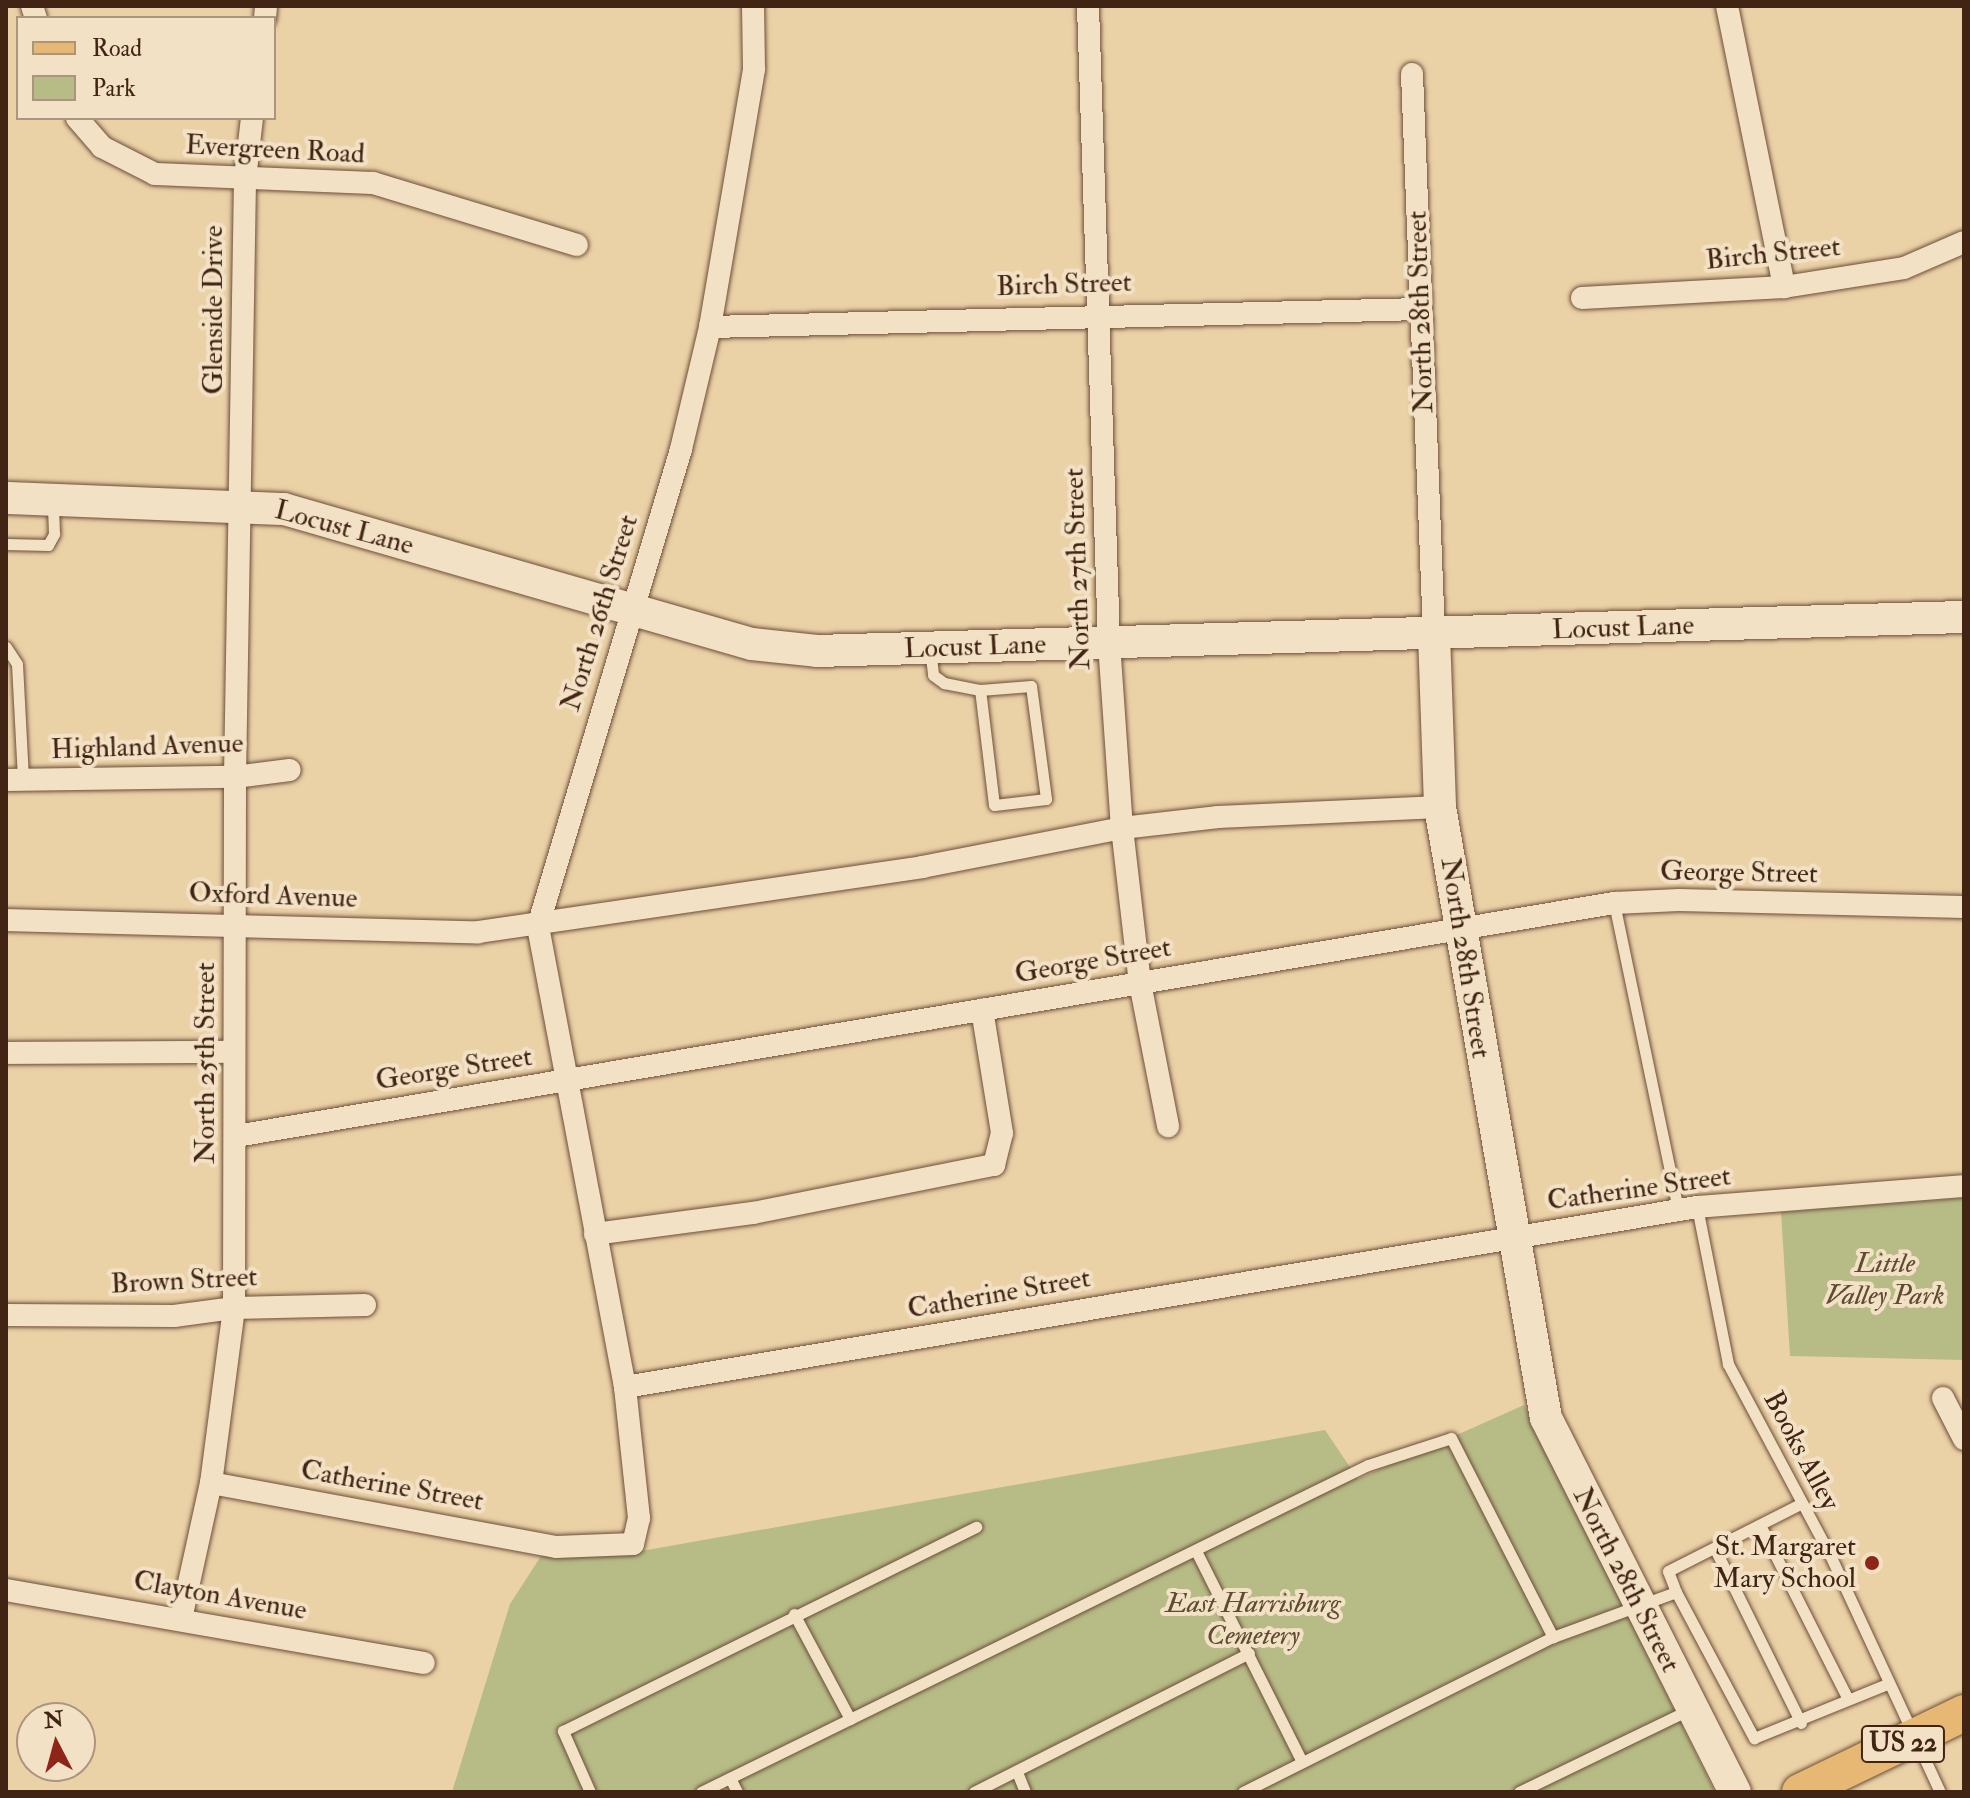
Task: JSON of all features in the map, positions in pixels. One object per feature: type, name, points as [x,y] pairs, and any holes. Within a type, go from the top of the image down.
[{"type":"main road","name":"US 22","points":[[1800,1792],[1964,1713]]},
{"type":"street","name":"North 26th Street","points":[[625,1387],[564,1082],[538,926],[681,449],[710,327],[754,69],[753,6]]},
{"type":"street","name":"North 27th Street","points":[[1088,6],[1109,643],[1122,828],[1140,983],[1168,1126]]},
{"type":"street","points":[[1727,6],[1784,287]]},
{"type":"street","name":"North 28th Street","points":[[1412,74],[1440,807],[1512,1238],[1546,1418],[1638,1606],[1735,1792]]},
{"type":"street","name":"Evergreen Road","points":[[79,120],[102,147],[155,174],[373,183],[577,245]]},
{"type":"street","name":"Glenside Drive","points":[[242,504],[245,179],[252,120]]},
{"type":"street","name":"Birch Street","points":[[1582,298],[1784,287],[1904,268],[1964,242]]},
{"type":"street","name":"Birch Street","points":[[710,327],[1099,313],[1421,309]]},
{"type":"street","name":"Locust Lane","points":[[6,498],[242,504],[284,509],[752,644],[817,651],[1964,617]]},
{"type":"street","name":"North 25th Street","points":[[181,1619],[211,1483],[234,1308],[236,1136],[233,1052],[238,924],[235,777],[242,504]]},
{"type":"street","name":"Highland Avenue","points":[[15,780],[235,777],[290,770]]},
{"type":"street","points":[[538,926],[922,867],[1122,828],[1218,817],[1440,807]]},
{"type":"street","name":"George Street","points":[[236,1136],[1614,903],[1679,900],[1964,907]]},
{"type":"street","name":"Oxford Avenue","points":[[6,920],[478,932],[538,926]]},
{"type":"street","points":[[595,1234],[753,1213],[994,1165],[1002,1133],[982,1010]]},
{"type":"street","points":[[6,1053],[233,1052]]},
{"type":"street","name":"Catherine Street","points":[[211,1483],[556,1547],[633,1544],[639,1518],[625,1387],[1687,1209],[1964,1186]]},
{"type":"street","name":"Brown Street","points":[[6,1315],[174,1316],[234,1308],[365,1305]]},
{"type":"street","points":[[1943,1398],[1964,1439]]},
{"type":"street","name":"Clayton Avenue","points":[[6,1590],[424,1663]]},
{"type":"lane","points":[[6,544],[48,545],[54,534],[53,500]]},
{"type":"lane","points":[[6,647],[17,664],[15,780]]},
{"type":"lane","points":[[930,648],[933,675],[944,683],[980,690],[1031,686],[1046,799],[994,805],[980,690]]},
{"type":"lane","name":"Books Alley","points":[[1614,903],[1687,1209],[1728,1364],[1800,1504],[1830,1555],[1912,1739],[1940,1792]]},
{"type":"lane","points":[[701,1792],[1368,1465],[1451,1438],[1553,1637]]},
{"type":"lane","points":[[1800,1504],[1668,1571],[1676,1592],[1754,1738],[1801,1723],[1848,1699],[1887,1684]]},
{"type":"lane","points":[[1760,1525],[1848,1699]]},
{"type":"lane","points":[[590,1792],[563,1731],[794,1614],[976,1527]]},
{"type":"lane","points":[[1715,1549],[1801,1723]]},
{"type":"lane","points":[[1196,1551],[1302,1762]]},
{"type":"lane","points":[[1243,1792],[1553,1637],[1676,1592]]},
{"type":"lane","points":[[794,1614],[850,1719]]},
{"type":"lane","points":[[974,1792],[1249,1653]]},
{"type":"lane","points":[[1519,1792],[1692,1708]]},
{"type":"lane","points":[[1017,1772],[1025,1792]]},
{"type":"lane","points":[[730,1778],[737,1792]]},
{"type":"green space","name":"Little Valley Park","points":[[1964,1198],[1964,1360],[1790,1356],[1781,1212]]},
{"type":"green space","name":"East Harrisburg Cemetery","points":[[1524,1405],[1715,1792],[452,1792],[510,1604],[543,1553],[630,1553],[1325,1430],[1358,1479]]},
{"type":"place","name":"St. Margaret Mary School","points":[[1872,1563]]}]
